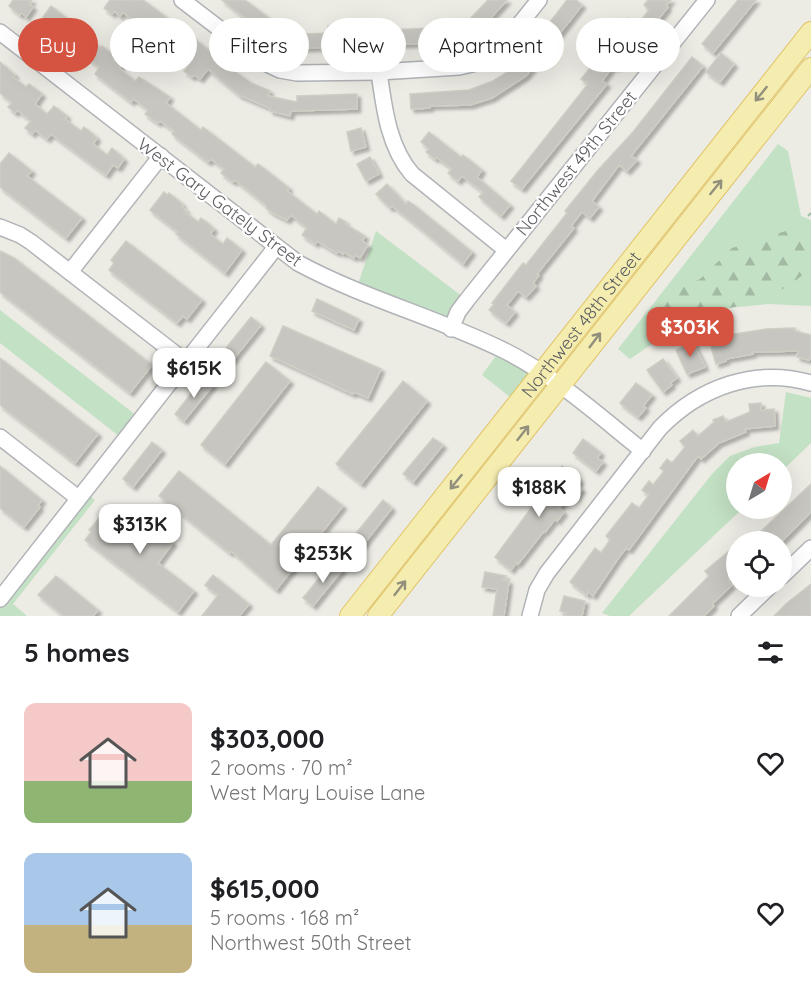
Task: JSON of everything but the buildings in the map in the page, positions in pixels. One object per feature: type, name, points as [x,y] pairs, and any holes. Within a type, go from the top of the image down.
[{"type":"main road","name":"Northwest 48th Street","points":[[350,616],[811,32]]},
{"type":"main road","name":"Northwest 48th Street","points":[[378,616],[811,68]]},
{"type":"street","points":[[182,0],[263,62],[280,70],[297,73],[379,72],[392,142],[404,164],[412,174],[506,250]]},
{"type":"street","points":[[406,70],[459,67],[484,59],[503,45],[539,0]]},
{"type":"street","name":"Northwest 49th Street","points":[[451,329],[458,312],[506,250],[707,0]]},
{"type":"street","name":"West Gary Gately Street","points":[[0,32],[298,263],[314,272],[501,349],[543,374],[643,451]]},
{"type":"street","points":[[70,272],[161,156]]},
{"type":"street","points":[[0,227],[20,235],[186,362]]},
{"type":"street","points":[[0,599],[276,247]]},
{"type":"street","points":[[531,614],[537,590],[547,573],[674,414],[692,400],[723,385],[762,378],[811,383]]},
{"type":"street","points":[[0,437],[78,498]]},
{"type":"street","points":[[792,566],[811,548]]},
{"type":"street","points":[[739,616],[759,597]]},
{"type":"green space","points":[[778,144],[788,151],[801,216],[811,220],[811,306],[768,304],[728,308],[691,322],[630,359],[618,349]]},
{"type":"green space","points":[[804,228],[811,230],[811,268],[796,280],[762,300],[719,310],[648,341],[642,329],[663,302],[685,286],[700,279],[732,248],[789,230]]},
{"type":"green space","points":[[376,231],[467,300],[451,329],[356,290]]},
{"type":"green space","points":[[0,310],[141,419],[124,440],[0,343]]},
{"type":"green space","points":[[501,349],[542,374],[519,404],[482,375]]},
{"type":"green space","points":[[786,392],[811,398],[811,443],[792,461],[792,453],[738,453],[755,447],[779,443]]},
{"type":"green space","points":[[726,460],[726,519],[731,519],[629,616],[610,616],[602,613],[712,474]]},
{"type":"green space","points":[[84,491],[95,500],[13,604],[27,616],[0,616],[0,599]]}]
